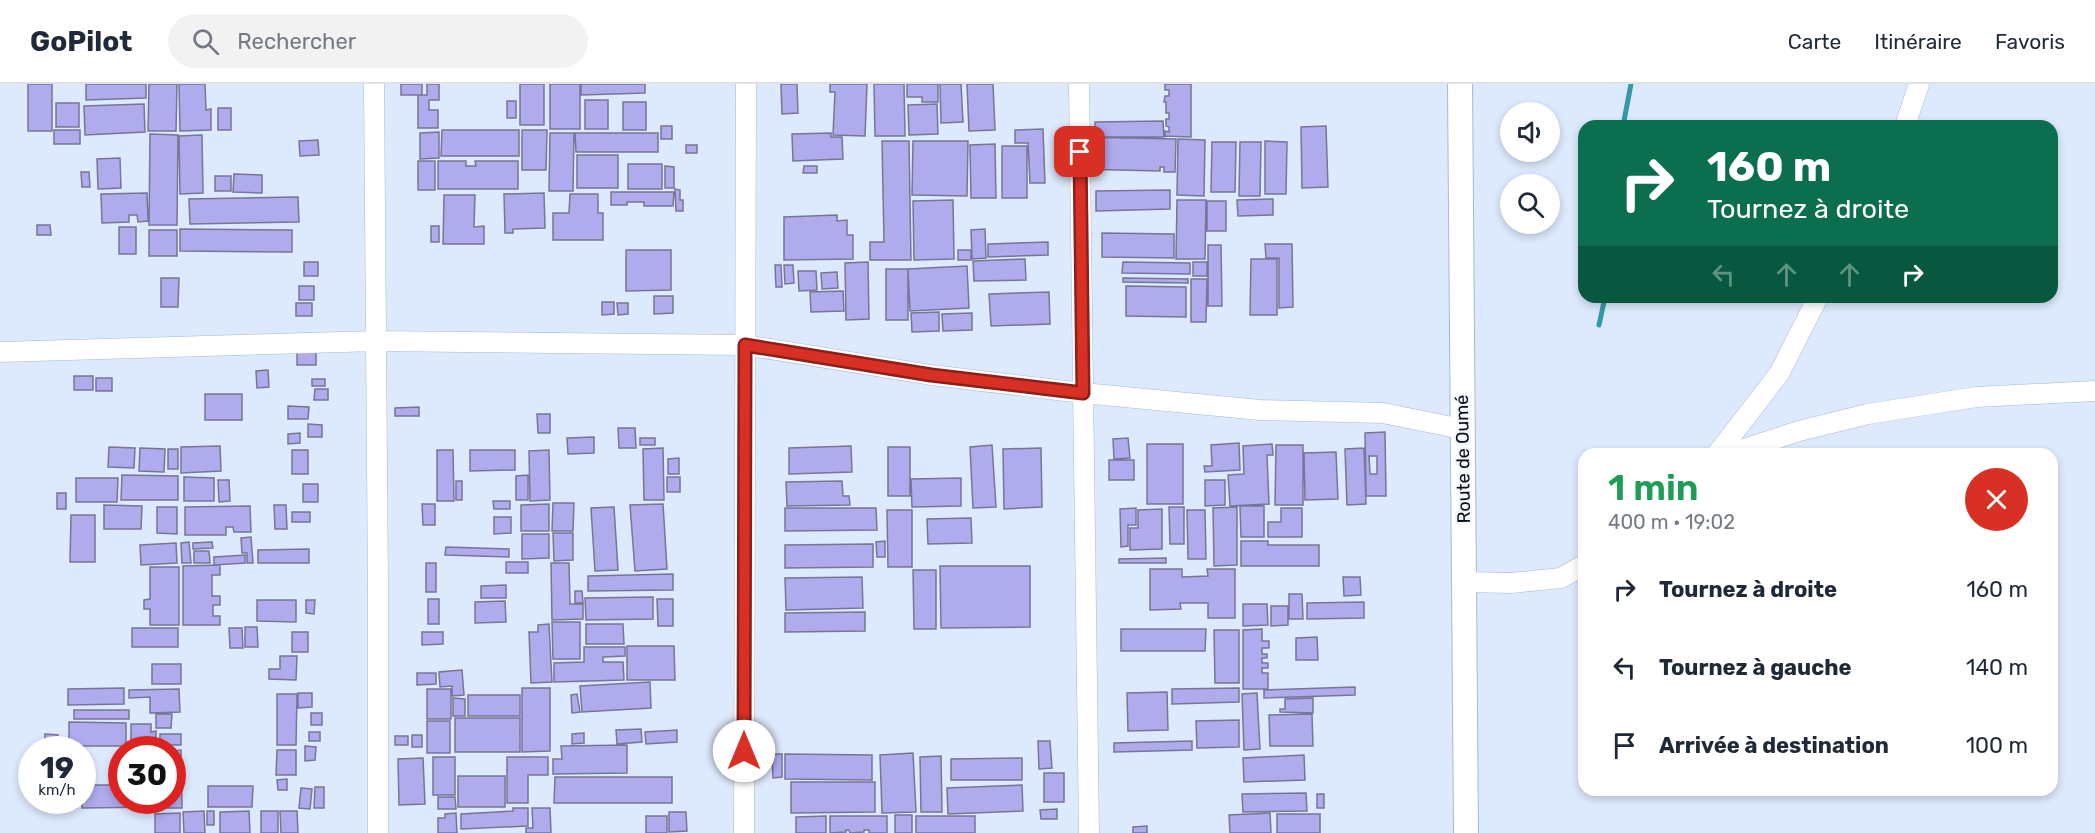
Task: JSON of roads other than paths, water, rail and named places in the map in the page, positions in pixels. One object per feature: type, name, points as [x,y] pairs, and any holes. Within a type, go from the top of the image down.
[{"type":"street","points":[[374,84],[378,833]]},
{"type":"street","points":[[744,833],[746,84]]},
{"type":"street","points":[[1079,84],[1089,833]]},
{"type":"street","name":"Route de Oumé","points":[[1460,84],[1466,833]]},
{"type":"street","points":[[1907,120],[1919,84]]},
{"type":"street","points":[[1722,448],[1779,374],[1815,303]]},
{"type":"street","points":[[0,351],[377,341],[745,345],[931,375],[1083,393],[1260,410],[1383,413],[1462,429]]},
{"type":"street","points":[[1746,448],[1798,430],[1868,414],[1976,397],[2095,391]]},
{"type":"street","points":[[1464,582],[1511,583],[1561,578],[1578,568]]},
{"type":"waterway","points":[[1624,120],[1631,84]]},
{"type":"waterway","points":[[1599,325],[1604,303]]}]
